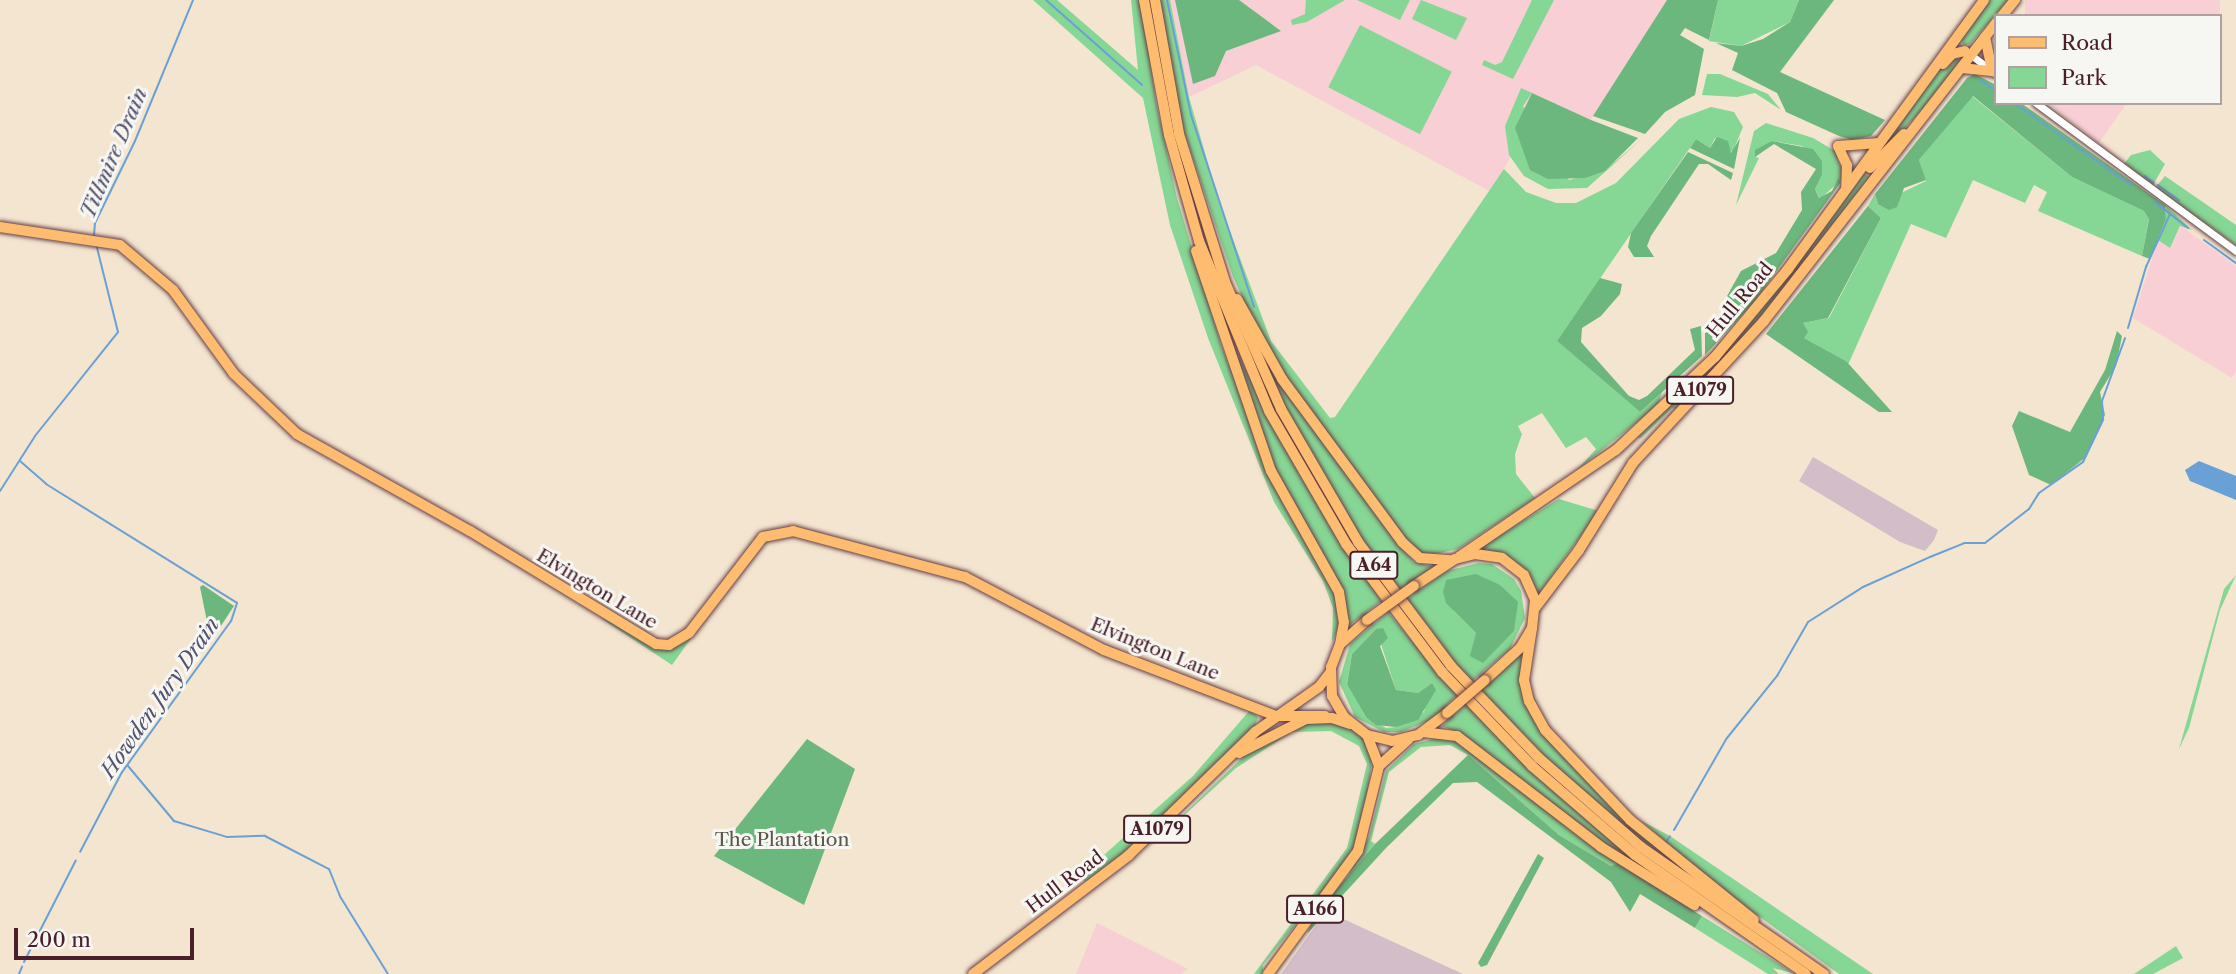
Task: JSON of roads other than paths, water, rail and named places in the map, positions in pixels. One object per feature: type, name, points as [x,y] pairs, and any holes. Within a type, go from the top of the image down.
[{"type":"highway","name":"A64","points":[[1144,0],[1159,89],[1190,214],[1230,324],[1269,411],[1314,491],[1379,591],[1442,671],[1532,766],[1605,831],[1719,916],[1806,974]]},
{"type":"highway","name":"A64","points":[[1155,0],[1179,134],[1225,282],[1256,360],[1319,480],[1388,586],[1443,656],[1510,731],[1583,798],[1641,847],[1824,974]]},
{"type":"highway","points":[[1190,214],[1193,244],[1253,428],[1292,512],[1339,592],[1344,622],[1330,673],[1336,706],[1352,725],[1367,735],[1392,741],[1418,735],[1457,736],[1601,847],[1695,906],[1719,916]]},
{"type":"highway","points":[[1225,282],[1282,379],[1402,542],[1420,558],[1455,559],[1493,555],[1511,562],[1529,583],[1535,608],[1524,680],[1529,701],[1545,730],[1630,820],[1782,946]]},
{"type":"highway","points":[[1340,644],[1367,620],[1455,559]]},
{"type":"highway","points":[[1367,735],[1379,766],[1485,680],[1520,648],[1532,628]]},
{"type":"highway","name":"Hull Road","points":[[973,974],[1129,855],[1276,716],[1319,687],[1330,673]]},
{"type":"highway","name":"Hull Road","points":[[1234,755],[1300,721],[1332,718],[1352,725]]},
{"type":"highway","name":"A166","points":[[1268,974],[1355,856],[1379,766]]},
{"type":"main road","name":"Hull Road","points":[[1535,608],[1579,550],[1633,463],[1764,321],[1962,68],[1963,47],[1983,0]]},
{"type":"main road","points":[[2004,14],[2015,0]]},
{"type":"main road","points":[[1903,110],[1952,54],[1985,37],[1994,26]]},
{"type":"main road","points":[[1952,54],[1960,56],[1962,68],[1994,73],[1985,37]]},
{"type":"main road","name":"Hull Road","points":[[1455,559],[1585,472],[1665,409],[1751,316],[1846,188],[1867,166],[1903,110],[1963,47]]},
{"type":"main road","points":[[1875,180],[1867,166],[1925,115]]},
{"type":"main road","points":[[1846,188],[1847,165],[1838,146],[1880,143]]},
{"type":"main road","name":"Elvington Lane","points":[[0,227],[102,239],[135,255],[173,290],[234,374],[297,435],[458,523],[656,644],[669,645],[690,634],[763,537],[793,531],[965,577],[1104,650],[1276,716],[1312,713],[1332,718]]},
{"type":"street","points":[[1963,47],[1994,73]]},
{"type":"street","points":[[2039,105],[2236,251]]},
{"type":"water","points":[[2199,461],[2236,476],[2236,500],[2190,481],[2185,470]]},
{"type":"waterway","name":"Tillmire Drain","points":[[94,236],[95,223],[135,141],[193,0]]},
{"type":"waterway","points":[[1046,0],[1142,85]]},
{"type":"waterway","points":[[1167,0],[1191,115],[1254,307]]},
{"type":"waterway","points":[[1980,80],[1994,90]]},
{"type":"waterway","points":[[2017,105],[2132,186]]},
{"type":"waterway","points":[[2145,176],[2154,183]]},
{"type":"waterway","points":[[2158,185],[2179,200]]},
{"type":"waterway","points":[[2155,202],[2188,228]]},
{"type":"waterway","points":[[2128,328],[2146,267],[2170,214]]},
{"type":"waterway","points":[[2204,240],[2236,263]]},
{"type":"waterway","name":"Tillmire Drain","points":[[0,491],[35,436],[118,332],[96,244]]},
{"type":"waterway","points":[[1674,830],[1727,738],[1777,676],[1808,622],[1863,587],[1930,557],[1964,543],[1985,543],[2029,509],[2039,493],[2083,462],[2103,420],[2102,401],[2125,338]]},
{"type":"waterway","name":"Howden Jury Drain","points":[[20,461],[46,484],[237,603],[231,621],[122,772],[80,852]]},
{"type":"waterway","points":[[128,766],[174,821],[227,837],[265,836],[329,869],[341,898],[388,974]]},
{"type":"waterway","points":[[1666,842],[1670,836]]},
{"type":"waterway","points":[[24,962],[76,860]]},
{"type":"waterway","points":[[19,974],[22,967]]},
{"type":"park label","name":"The Plantation","points":[[782,840]]}]
